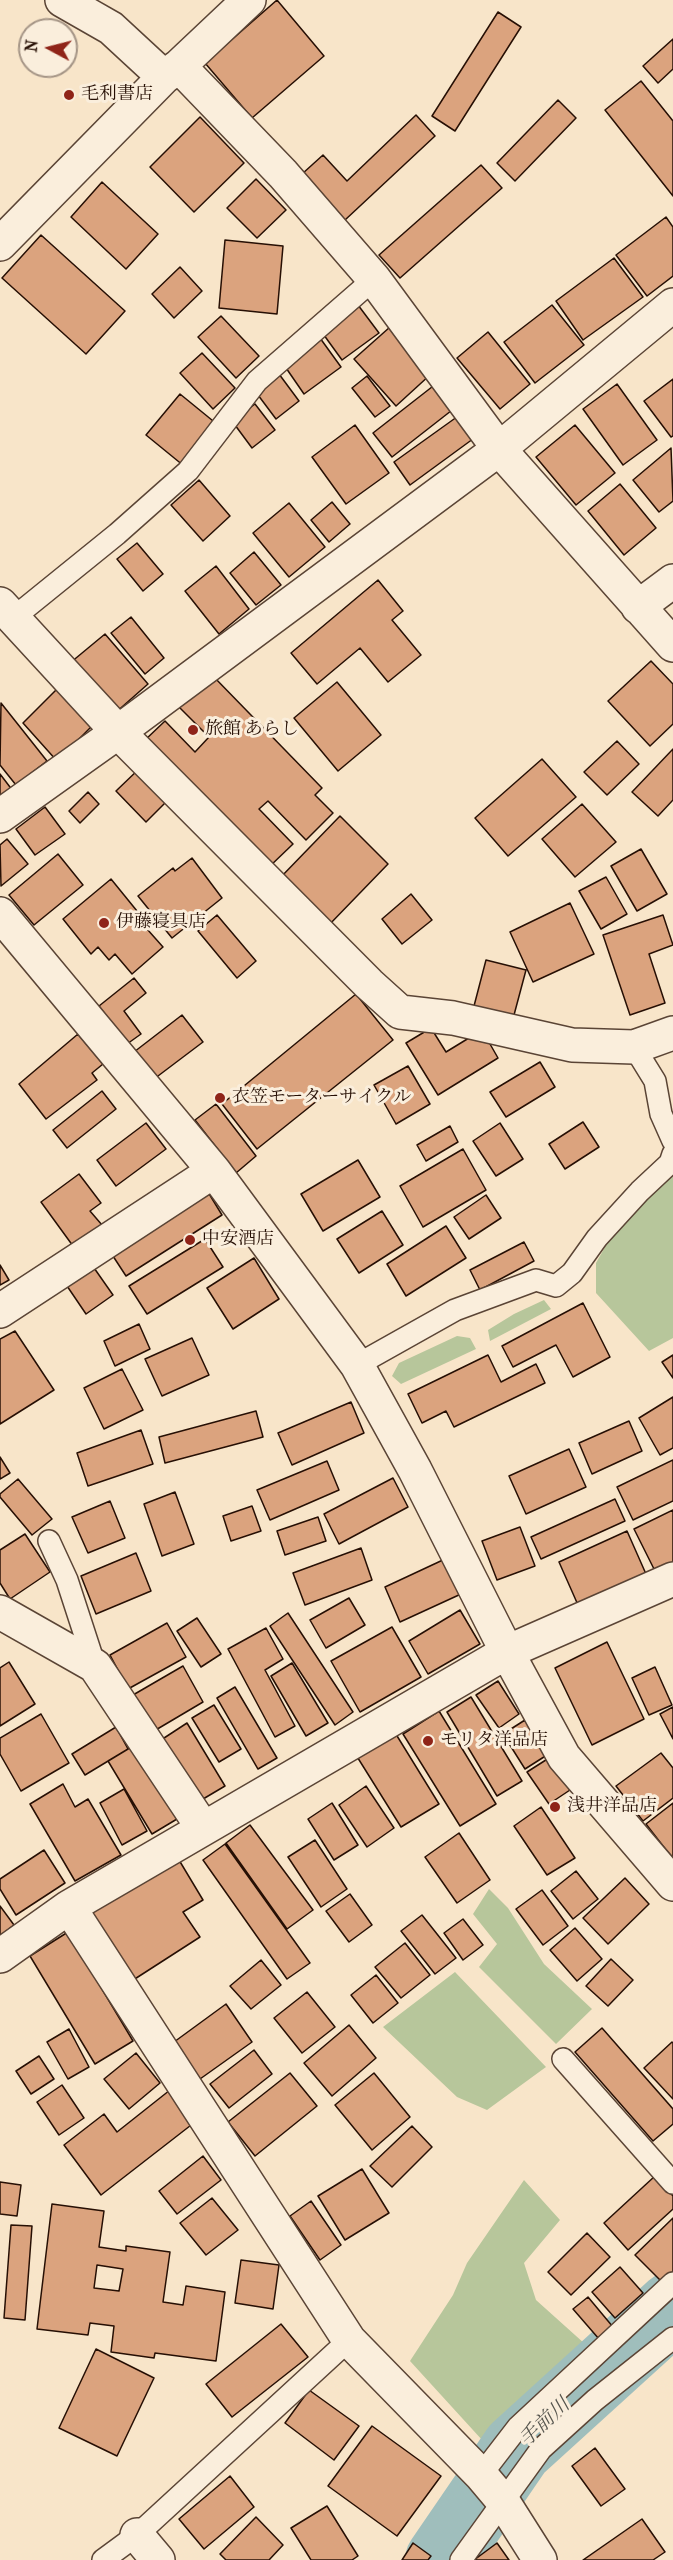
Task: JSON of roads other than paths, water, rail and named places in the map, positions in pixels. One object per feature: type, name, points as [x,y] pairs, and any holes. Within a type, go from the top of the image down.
[{"type":"street","points":[[62,0],[111,28],[171,71],[283,174],[374,279],[500,449],[673,645]]},
{"type":"street","points":[[0,244],[171,71],[249,0]]},
{"type":"street","points":[[0,816],[118,732],[500,449],[673,305]]},
{"type":"street","points":[[638,607],[673,581]]},
{"type":"street","points":[[6,612],[118,732],[369,984],[400,1012],[453,1018],[572,1045],[634,1047],[673,1033]]},
{"type":"street","points":[[0,914],[214,1171],[357,1365],[416,1470],[507,1652],[564,1757],[673,1884]]},
{"type":"street","points":[[0,1311],[214,1171]]},
{"type":"street","points":[[0,1956],[69,1907],[507,1652],[673,1579]]},
{"type":"street","points":[[0,1612],[95,1666],[203,1828]]},
{"type":"street","points":[[69,1907],[349,2340],[481,2475],[502,2500],[540,2560]]},
{"type":"street","points":[[137,2535],[159,2560]]},
{"type":"lane","points":[[6,612],[117,534],[188,471],[257,381],[374,279]]},
{"type":"lane","points":[[634,1047],[655,1081],[661,1114],[673,1141]]},
{"type":"lane","points":[[357,1365],[455,1310],[536,1280],[556,1286],[572,1273],[597,1238],[639,1191],[670,1163],[673,1154]]},
{"type":"lane","points":[[49,1540],[67,1581],[95,1666]]},
{"type":"lane","points":[[563,2059],[673,2183]]},
{"type":"lane","points":[[481,2475],[518,2427],[673,2283]]},
{"type":"lane","points":[[461,2560],[502,2500],[541,2449],[595,2400],[673,2338]]},
{"type":"lane","points":[[103,2560],[137,2535],[349,2340]]},
{"type":"waterway","name":"手前川","points":[[441,2560],[517,2449],[673,2307]]},
{"type":"place","name":"毛利書店","points":[[69,95]]},
{"type":"place","name":"旅館 あらし","points":[[193,730]]},
{"type":"place","name":"伊藤寝具店","points":[[104,923]]},
{"type":"place","name":"衣笠モーターサイクル","points":[[220,1098]]},
{"type":"place","name":"中安酒店","points":[[190,1240]]},
{"type":"place","name":"モリタ洋品店","points":[[428,1741]]},
{"type":"place","name":"浅井洋品店","points":[[555,1807]]}]
